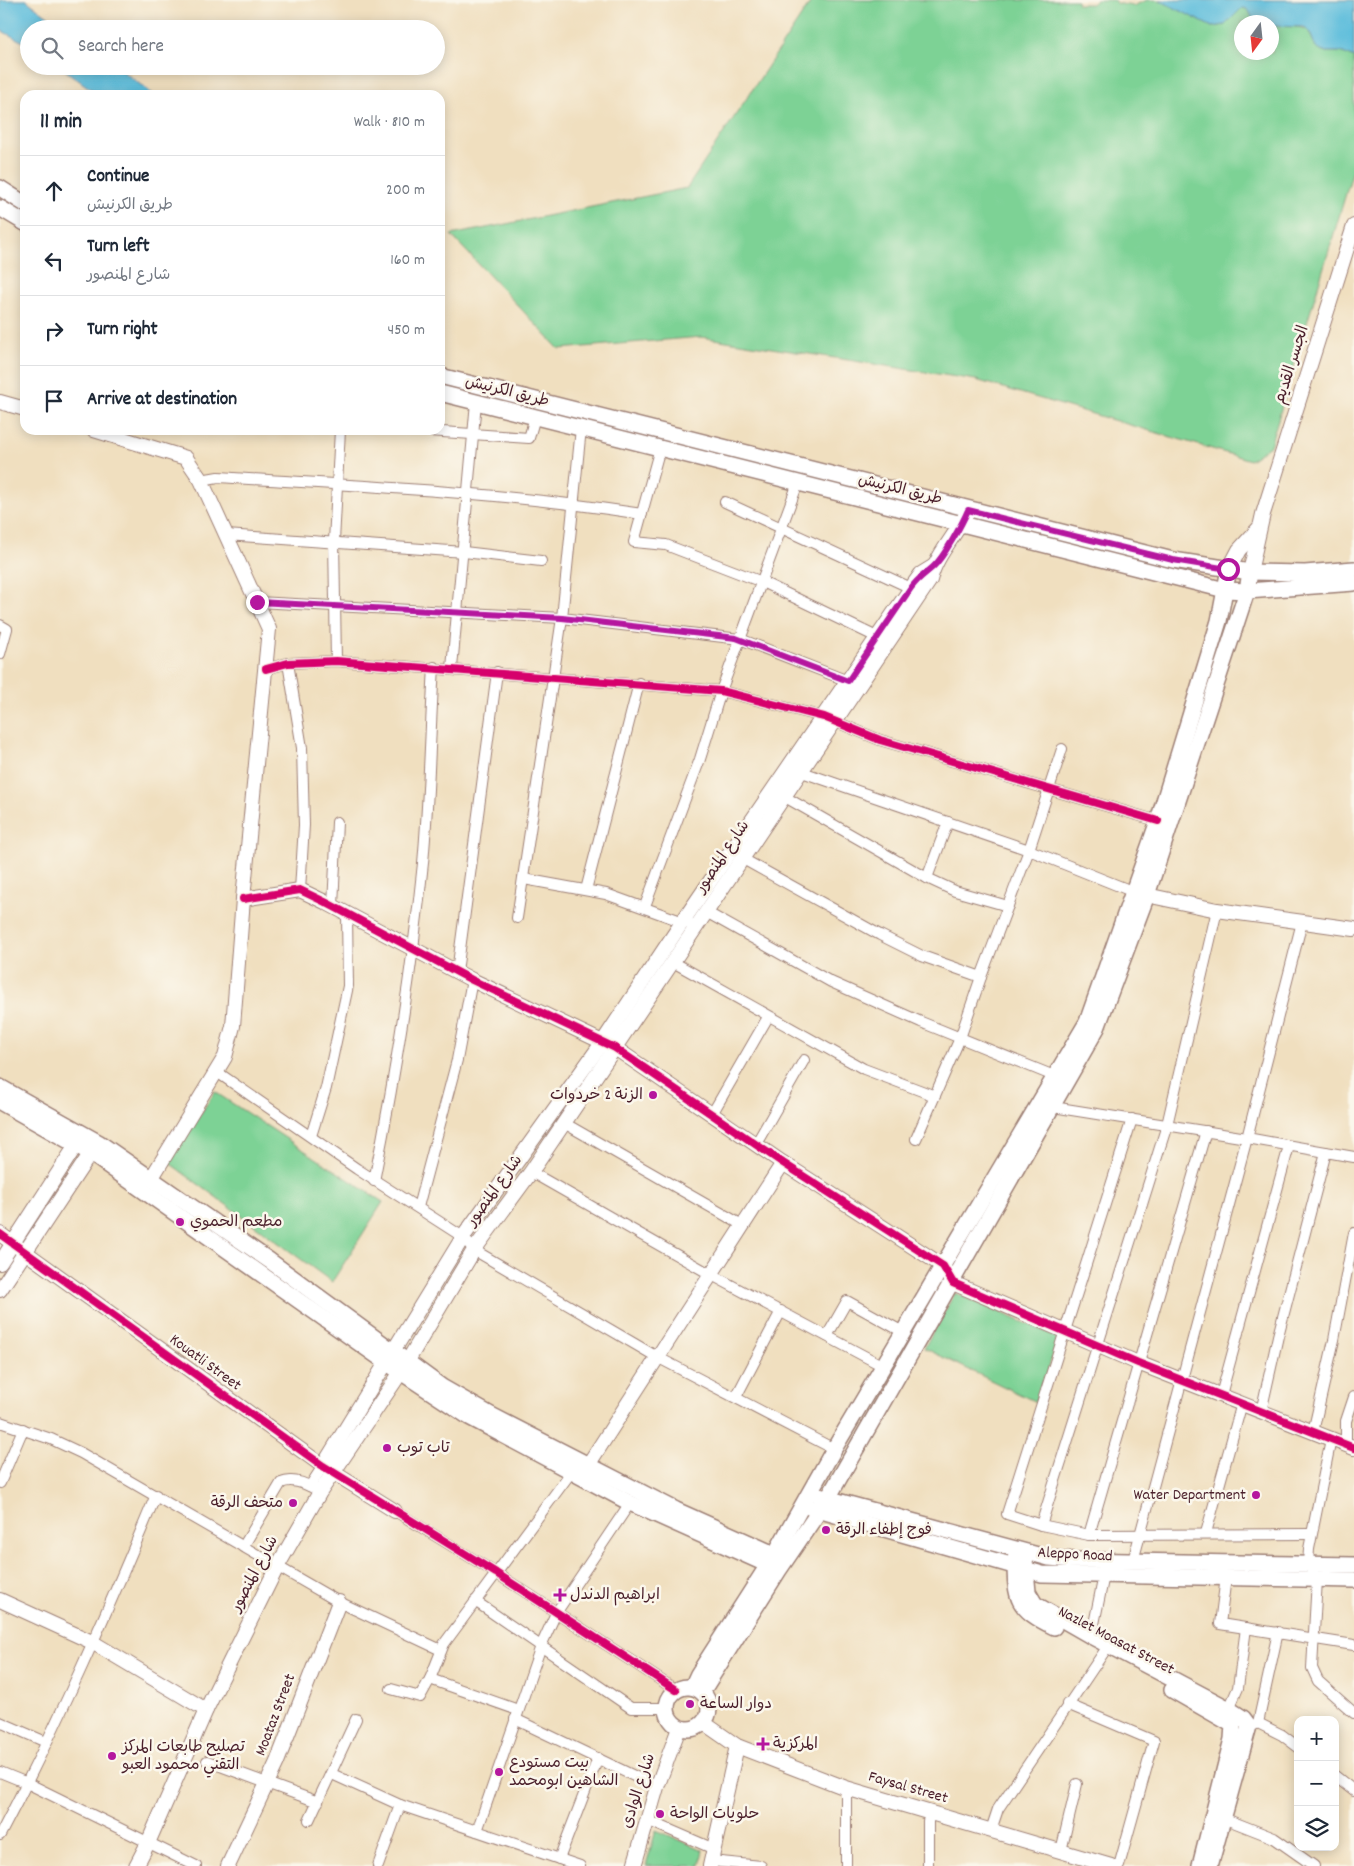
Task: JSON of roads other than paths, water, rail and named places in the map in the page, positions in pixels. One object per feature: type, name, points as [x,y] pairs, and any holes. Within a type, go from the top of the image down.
[{"type":"main road","points":[[0,188],[20,201]]},
{"type":"main road","points":[[0,208],[20,220]]},
{"type":"main road","name":"طريق الكرنيش","points":[[445,377],[965,517],[1036,543],[1225,590],[1247,591],[1354,584]]},
{"type":"main road","name":"طريق الكرنيش","points":[[445,394],[798,483],[965,517],[1042,528],[1173,560],[1250,572],[1305,573],[1354,569]]},
{"type":"main road","points":[[1036,543],[1042,528]]},
{"type":"main road","points":[[697,1689],[676,1690],[670,1695],[666,1708],[668,1716],[679,1728],[688,1730],[697,1728],[704,1723],[710,1707],[697,1689],[698,1674],[777,1562],[820,1512],[953,1283],[1048,1101],[1054,1076],[1087,1022],[1140,894],[1158,821],[1220,621],[1228,569]]},
{"type":"main road","points":[[777,1562],[806,1499],[903,1332],[1048,1101],[1097,1028],[1140,894],[1247,591],[1250,572]]},
{"type":"main road","points":[[0,1087],[80,1139],[151,1179],[270,1261],[469,1417],[630,1503],[777,1562]]},
{"type":"main road","points":[[0,1102],[80,1139]]},
{"type":"main road","points":[[94,1147],[391,1357]]},
{"type":"main road","points":[[404,1367],[588,1465],[777,1562]]},
{"type":"main road","name":"Aleppo Road","points":[[806,1499],[828,1498],[1049,1558],[1354,1565]]},
{"type":"main road","name":"Aleppo Road","points":[[806,1499],[820,1512],[1051,1575],[1354,1580]]},
{"type":"main road","name":"Nazlet Moasat Street","points":[[1020,1549],[1020,1568],[1016,1588],[1024,1608],[1035,1618],[1104,1652],[1233,1725]]},
{"type":"main road","name":"Nazlet Moasat Street","points":[[1020,1568],[1028,1592],[1035,1604],[1254,1724]]},
{"type":"main road","points":[[1210,1866],[1223,1818],[1254,1724]]},
{"type":"main road","points":[[1200,1866],[1232,1739],[1233,1725]]},
{"type":"street","name":"الجسر القديم","points":[[1250,572],[1261,521],[1354,226]]},
{"type":"street","points":[[0,402],[20,408]]},
{"type":"street","points":[[452,668],[459,612],[476,402]]},
{"type":"street","points":[[445,433],[529,438],[535,417]]},
{"type":"street","points":[[517,918],[562,618],[581,428]]},
{"type":"street","points":[[110,435],[186,458],[201,480],[270,629],[243,899],[233,1026],[226,1057],[151,1179]]},
{"type":"street","points":[[336,661],[334,542],[340,435]]},
{"type":"street","points":[[660,448],[634,542],[666,544],[762,582],[884,640]]},
{"type":"street","points":[[201,480],[218,476],[468,494],[573,503],[642,514]]},
{"type":"street","points":[[645,906],[700,759],[721,691],[798,483]]},
{"type":"street","points":[[725,502],[911,588]]},
{"type":"street","name":"شارع المنصور","points":[[136,1866],[148,1843],[206,1710],[315,1489],[404,1367],[474,1250],[564,1123],[683,921],[830,719],[884,640],[930,580],[934,566],[965,517]]},
{"type":"street","points":[[1228,569],[1239,550],[1261,521]]},
{"type":"street","points":[[226,535],[464,552],[541,561]]},
{"type":"street","name":"شارع المنصور","points":[[328,1469],[391,1357],[463,1237],[673,962],[802,772],[848,681],[884,640],[911,588],[921,574],[934,566]]},
{"type":"street","points":[[257,602],[562,618],[740,639],[848,681]]},
{"type":"street","points":[[0,625],[7,629],[0,654]]},
{"type":"street","points":[[266,668],[288,663],[336,661],[452,668],[721,691],[830,719],[880,740],[1158,821]]},
{"type":"street","points":[[288,663],[302,748],[304,825],[300,890]]},
{"type":"street","points":[[374,1181],[394,1085],[413,948],[423,862],[434,667]]},
{"type":"street","points":[[457,972],[497,672]]},
{"type":"street","points":[[586,890],[639,683]]},
{"type":"street","points":[[916,1139],[960,1038],[981,976],[1029,850],[1062,749]]},
{"type":"street","points":[[802,772],[1029,850],[1140,894],[1217,910],[1354,929]]},
{"type":"street","points":[[785,798],[954,891],[1008,906]]},
{"type":"street","points":[[333,906],[337,822]]},
{"type":"street","points":[[928,878],[948,822]]},
{"type":"street","points":[[743,859],[880,935],[922,956],[981,976]]},
{"type":"street","points":[[524,880],[586,890],[645,906],[697,927]]},
{"type":"street","points":[[243,899],[300,890],[472,980],[608,1046],[943,1266],[953,1283],[1138,1363],[1181,1378],[1331,1439],[1351,1445],[1346,1421],[1354,1397]]},
{"type":"street","points":[[1041,1525],[1167,1125],[1217,910]]},
{"type":"street","points":[[706,912],[831,982],[1054,1076]]},
{"type":"street","points":[[311,1136],[326,1088],[348,986],[347,914]]},
{"type":"street","points":[[1133,1561],[1181,1378],[1248,1138],[1302,922]]},
{"type":"street","points":[[673,962],[768,1017],[864,1069],[935,1096]]},
{"type":"street","points":[[418,1207],[457,1060],[472,980]]},
{"type":"street","points":[[712,1114],[768,1017]]},
{"type":"street","points":[[756,1144],[804,1060]]},
{"type":"street","points":[[217,1072],[374,1181],[463,1237],[474,1250],[657,1357],[834,1449]]},
{"type":"street","points":[[1048,1101],[1132,1119],[1354,1158]]},
{"type":"street","points":[[1132,1119],[1007,1514],[1041,1525],[1089,1535],[1310,1534]]},
{"type":"street","points":[[564,1123],[742,1225]]},
{"type":"street","points":[[1089,1535],[1206,1131]]},
{"type":"street","points":[[0,1263],[80,1139]]},
{"type":"street","points":[[1221,1394],[1288,1146]]},
{"type":"street","points":[[0,1290],[94,1147]]},
{"type":"street","points":[[1261,1412],[1278,1336],[1326,1152]]},
{"type":"street","points":[[588,1465],[782,1162]]},
{"type":"street","points":[[531,1172],[710,1274],[883,1366]]},
{"type":"street","points":[[1313,1432],[1334,1340],[1354,1233]]},
{"type":"street","name":"Kouatli Street","points":[[0,1234],[26,1250],[328,1469],[395,1512]]},
{"type":"street","points":[[827,1336],[847,1301],[903,1332]]},
{"type":"street","points":[[736,1397],[781,1311]]},
{"type":"street","points":[[1206,1533],[1242,1403]]},
{"type":"street","points":[[0,1422],[80,1453],[339,1602],[441,1650]]},
{"type":"street","points":[[0,1483],[22,1429]]},
{"type":"street","points":[[1331,1439],[1310,1534],[1308,1564],[1317,1578],[1311,1658],[1314,1675],[1354,1713]]},
{"type":"street","points":[[391,1689],[420,1697],[430,1679],[441,1650],[475,1600],[572,1471]]},
{"type":"street","points":[[243,1547],[278,1486],[285,1481],[293,1481],[315,1489]]},
{"type":"street","points":[[0,1835],[27,1783],[92,1642],[156,1495]]},
{"type":"street","points":[[477,1831],[541,1646],[556,1613],[630,1503]]},
{"type":"street","points":[[395,1512],[496,1573],[676,1690]]},
{"type":"street","points":[[1089,1635],[1094,1624],[1104,1575]]},
{"type":"street","points":[[1226,1577],[1220,1624],[1354,1645]]},
{"type":"street","points":[[0,1600],[92,1642],[206,1710]]},
{"type":"street","points":[[475,1600],[631,1708],[666,1708]]},
{"type":"street","name":"Moataz Street","points":[[228,1866],[267,1783],[339,1602]]},
{"type":"street","points":[[1229,1709],[1238,1688],[1246,1628]]},
{"type":"street","points":[[1254,1724],[1278,1632]]},
{"type":"street","points":[[991,1830],[998,1809],[1067,1704],[1104,1652]]},
{"type":"street","points":[[430,1679],[516,1715],[657,1787]]},
{"type":"street","points":[[1067,1704],[1154,1741],[1119,1866]]},
{"type":"street","points":[[309,1820],[356,1719]]},
{"type":"street","points":[[0,1722],[46,1742]]},
{"type":"street","name":"Faysal Street","points":[[704,1723],[737,1746],[846,1788],[1061,1851],[1081,1862],[1111,1866]]},
{"type":"street","name":"Nazlet Moasat Street","points":[[1233,1725],[1254,1724],[1282,1735],[1294,1744]]},
{"type":"street","name":"شارع الوادى","points":[[634,1866],[657,1787],[679,1728]]},
{"type":"street","points":[[711,1859],[737,1746]]},
{"type":"street","points":[[559,1859],[598,1758]]},
{"type":"street","points":[[207,1761],[318,1802]]},
{"type":"street","points":[[0,1772],[27,1783],[196,1866]]},
{"type":"street","points":[[332,1774],[400,1805],[580,1866]]},
{"type":"street","points":[[1339,1779],[1354,1791]]},
{"type":"street","points":[[1061,1851],[1077,1784]]},
{"type":"street","points":[[846,1788],[846,1866]]},
{"type":"street","points":[[378,1866],[400,1805]]},
{"type":"street","points":[[928,1866],[928,1821],[931,1812]]},
{"type":"street","points":[[1223,1818],[1274,1838],[1314,1866]]},
{"type":"street","points":[[647,1820],[711,1859],[762,1866]]},
{"type":"water","points":[[0,0],[26,0],[54,20],[20,20],[20,40],[0,30]]},
{"type":"water","points":[[1159,0],[1354,0],[1354,58],[1341,52],[1323,52],[1316,48],[1310,33],[1304,27],[1279,26],[1279,15],[1251,15],[1247,9],[1242,8],[1225,25],[1212,27]]},
{"type":"water","points":[[71,75],[128,75],[147,90],[92,90]]},
{"type":"place","name":"الزنة 2 خردوات","points":[[653,1095]]},
{"type":"place","name":"مطعم الحموي","points":[[180,1222]]},
{"type":"place","name":"تاب توب","points":[[387,1448]]},
{"type":"place","name":"Water Department","points":[[1256,1495]]},
{"type":"place","name":"متحف الرقة","points":[[293,1503]]},
{"type":"place","name":"فوج إطفاء الرقة","points":[[826,1530]]},
{"type":"place","name":"ابراهيم الدندل","points":[[560,1595]]},
{"type":"place","name":"دوار الساعة","points":[[690,1704]]},
{"type":"place","name":"المركزية","points":[[763,1744]]},
{"type":"place","name":"تصليح طابعات المركز التقني محمود العبو","points":[[112,1756]]},
{"type":"place","name":"بيت مستودع الشاهين ابومحمد","points":[[499,1772]]},
{"type":"place","name":"حلويات الواحة","points":[[660,1814]]}]
